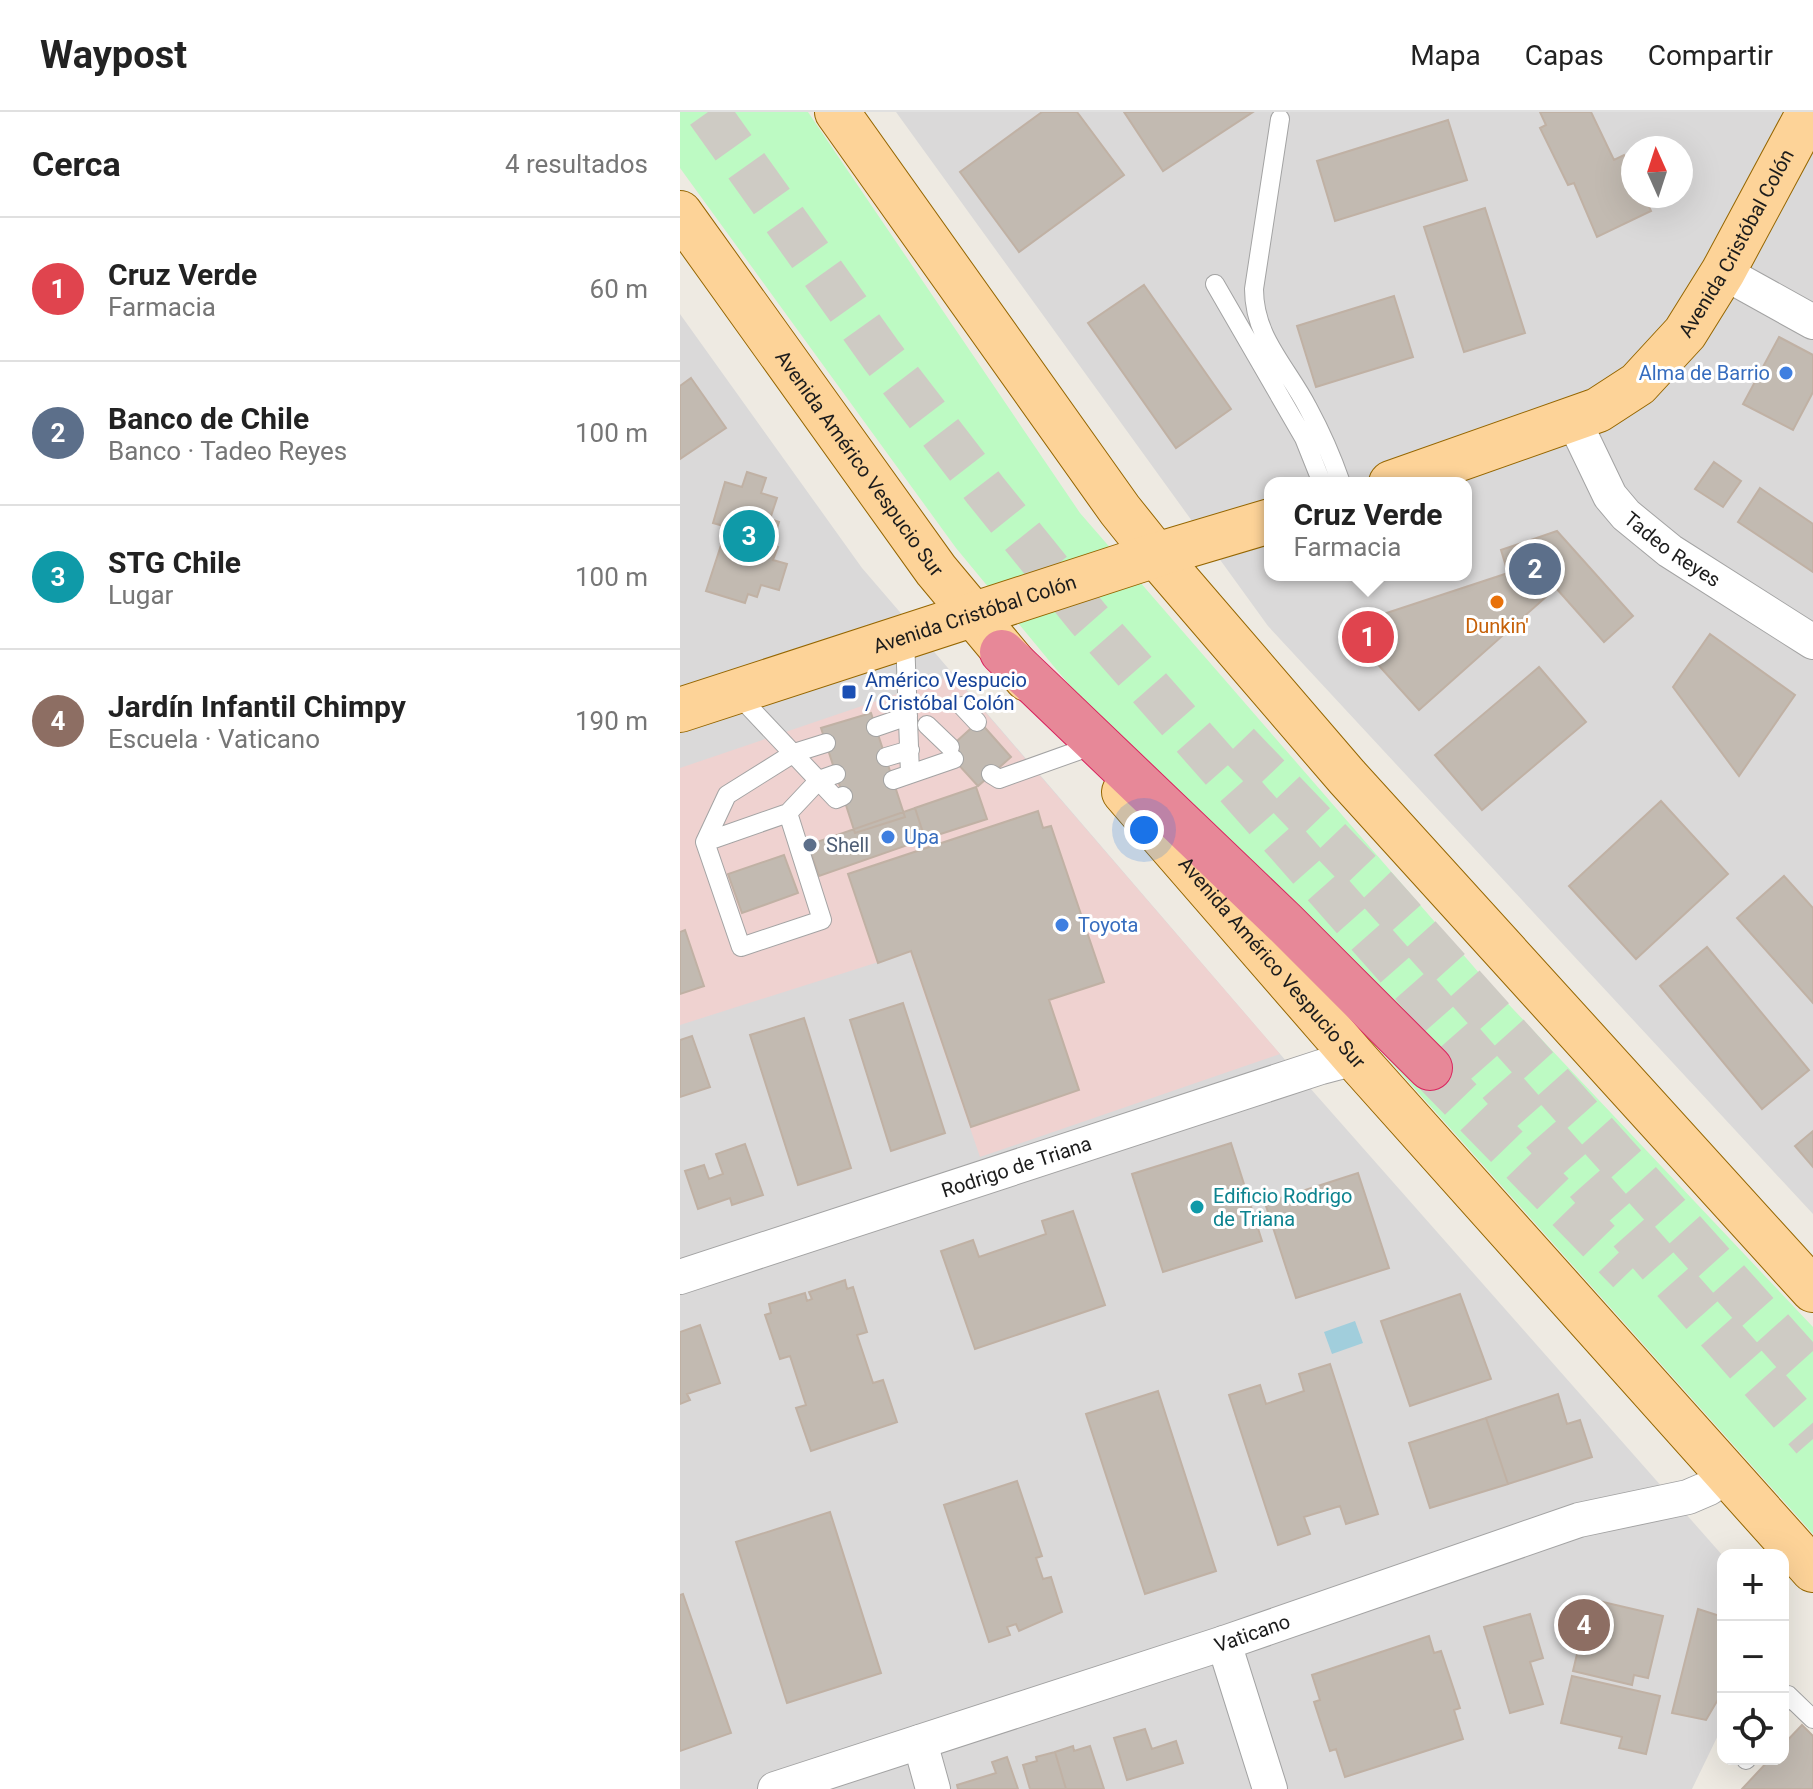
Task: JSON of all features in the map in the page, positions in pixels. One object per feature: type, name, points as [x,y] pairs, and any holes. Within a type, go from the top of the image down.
[{"type":"highway","points":[[1002,652],[1285,923],[1430,1068]]},
{"type":"main road","points":[[837,112],[1120,510],[1156,555],[1347,777],[1813,1290]]},
{"type":"main road","name":"Avenida Cristóbal Colón","points":[[1408,477],[1598,410],[1621,396],[1653,369],[1685,333],[1723,272],[1809,112]]},
{"type":"main road","name":"Avenida Américo Vespucio Sur","points":[[680,213],[925,555],[1002,652],[1355,1058],[1813,1570]]},
{"type":"main road","name":"Avenida Cristóbal Colón","points":[[680,710],[1264,523]]},
{"type":"street","points":[[1723,272],[1813,322]]},
{"type":"street","name":"Tadeo Reyes","points":[[1573,419],[1610,496],[1626,515],[1670,551],[1813,642]]},
{"type":"street","name":"Rodrigo de Triana","points":[[680,1277],[1355,1058]]},
{"type":"street","name":"Vaticano","points":[[775,1789],[1224,1643],[1579,1520],[1688,1497],[1709,1488],[1727,1475]]},
{"type":"street","points":[[1224,1643],[1270,1789]]},
{"type":"street","points":[[920,1742],[933,1789]]},
{"type":"lane","points":[[1280,119],[1254,289],[1254,309],[1260,329],[1308,406],[1339,477]]},
{"type":"lane","points":[[1215,284],[1304,438],[1320,477]]},
{"type":"lane","points":[[905,638],[910,750],[902,777],[952,753],[927,725]]},
{"type":"lane","points":[[735,692],[794,753],[827,777],[836,799],[843,796]]},
{"type":"lane","points":[[962,706],[977,722]]},
{"type":"lane","points":[[876,727],[908,716]]},
{"type":"lane","points":[[788,813],[822,920],[741,947],[705,842],[727,795],[794,753],[826,743]]},
{"type":"lane","points":[[991,774],[999,779],[1017,764],[1086,748]]},
{"type":"lane","points":[[886,757],[910,750]]},
{"type":"lane","points":[[705,842],[788,813],[827,777]]},
{"type":"lane","points":[[1789,1696],[1813,1719]]},
{"type":"shaded area","points":[[896,112],[1813,112],[1813,1214],[1268,626]]},
{"type":"shaded area","points":[[680,314],[862,568],[1280,1054],[1717,1549],[1717,1737],[1692,1789],[680,1789]]},
{"type":"shaded area","points":[[953,675],[1280,1054],[980,1157],[910,952],[680,1025],[680,768]]},
{"type":"green space","points":[[680,112],[808,112],[1080,513],[1480,974],[1813,1327],[1813,1534],[1356,1023],[956,548],[680,168]]},
{"type":"water","points":[[1355,1321],[1363,1343],[1332,1354],[1324,1332]]},
{"type":"building","points":[[1042,112],[1077,112],[1124,175],[1019,252],[960,172]]},
{"type":"building","points":[[1124,112],[1253,112],[1163,171]]},
{"type":"building","points":[[1540,112],[1591,112],[1614,160],[1621,156],[1621,208],[1650,208],[1651,211],[1597,237],[1574,183],[1568,185],[1540,128],[1546,125]]},
{"type":"building","points":[[1448,120],[1467,180],[1335,221],[1317,161]]},
{"type":"building","points":[[1485,208],[1525,333],[1464,352],[1424,227]]},
{"type":"building","points":[[1144,285],[1231,409],[1176,448],[1088,323]]},
{"type":"building","points":[[1394,296],[1413,357],[1316,387],[1297,326]]},
{"type":"building","name":"Alma de Barrio","points":[[1779,337],[1813,355],[1813,392],[1793,430],[1743,404]]},
{"type":"building","points":[[691,378],[726,428],[680,459],[680,386]]},
{"type":"building","points":[[1714,462],[1741,481],[1723,507],[1695,489]]},
{"type":"building","points":[[747,472],[766,478],[761,493],[777,498],[770,519],[779,522],[772,544],[778,547],[773,560],[787,564],[779,590],[761,585],[757,597],[748,594],[745,603],[706,591],[727,527],[713,523],[725,482],[742,487]]},
{"type":"building","points":[[1760,488],[1813,524],[1813,572],[1738,522]]},
{"type":"building","points":[[1557,531],[1633,616],[1604,642],[1556,588],[1419,710],[1344,627],[1508,573],[1501,550]]},
{"type":"building","points":[[1710,634],[1795,695],[1739,776],[1673,687]]},
{"type":"building","points":[[1539,667],[1586,722],[1482,810],[1435,755]]},
{"type":"building","points":[[871,713],[905,817],[855,833],[821,728]]},
{"type":"building","points":[[979,721],[1011,757],[978,786],[946,751]]},
{"type":"building","points":[[976,787],[987,819],[925,839],[915,808]]},
{"type":"building","points":[[1661,801],[1728,874],[1636,959],[1569,886]]},
{"type":"building","points":[[915,808],[925,839],[819,876],[808,845]]},
{"type":"building","points":[[1038,811],[1043,828],[1051,826],[1104,982],[1049,1000],[1079,1090],[971,1127],[911,951],[878,963],[848,874]]},
{"type":"building","points":[[784,855],[798,893],[742,913],[728,874]]},
{"type":"building","points":[[1784,876],[1813,908],[1813,1003],[1737,918]]},
{"type":"building","points":[[685,930],[704,986],[680,994],[680,932]]},
{"type":"building","points":[[1707,947],[1809,1070],[1762,1109],[1660,986]]},
{"type":"building","points":[[903,1003],[945,1133],[891,1151],[850,1020]]},
{"type":"building","points":[[804,1018],[851,1168],[798,1185],[750,1035]]},
{"type":"building","points":[[692,1036],[710,1087],[680,1097],[680,1040]]},
{"type":"building","points":[[1813,1131],[1813,1167],[1795,1146]]},
{"type":"building","name":"Edificio Rodrigo de Triana","points":[[1231,1143],[1262,1241],[1163,1272],[1132,1174]]},
{"type":"building","name":"Edificio Rodrigo de Triana","points":[[1231,1143],[1262,1241],[1163,1272],[1132,1174]]},
{"type":"building","points":[[745,1144],[763,1195],[732,1205],[730,1198],[698,1209],[685,1171],[704,1165],[709,1179],[723,1174],[716,1154]]},
{"type":"building","name":"Edificio Rodrigo de Triana","points":[[1358,1173],[1389,1268],[1296,1298],[1265,1203]]},
{"type":"building","name":"Edificio Rodrigo de Triana","points":[[1358,1173],[1389,1268],[1296,1298],[1265,1203]]},
{"type":"building","points":[[1073,1211],[1105,1305],[975,1349],[941,1251],[973,1240],[979,1257],[1046,1234],[1042,1221]]},
{"type":"building","points":[[845,1280],[847,1289],[853,1287],[867,1332],[857,1335],[873,1383],[883,1380],[897,1422],[811,1451],[796,1408],[806,1405],[790,1356],[780,1359],[765,1315],[771,1313],[769,1304],[805,1293],[807,1301],[812,1299],[809,1292]]},
{"type":"building","points":[[1460,1294],[1491,1379],[1410,1406],[1381,1321]]},
{"type":"building","points":[[700,1325],[720,1383],[687,1394],[690,1400],[680,1404],[680,1332]]},
{"type":"building","points":[[1330,1364],[1378,1514],[1346,1524],[1340,1506],[1304,1517],[1310,1534],[1278,1545],[1229,1395],[1260,1385],[1266,1404],[1304,1391],[1299,1374]]},
{"type":"building","points":[[1158,1391],[1216,1571],[1145,1594],[1086,1414]]},
{"type":"building","points":[[1558,1394],[1567,1424],[1580,1420],[1592,1457],[1508,1484],[1486,1418]]},
{"type":"building","points":[[1486,1418],[1508,1484],[1430,1508],[1409,1443]]},
{"type":"building","points":[[1017,1481],[1042,1556],[1036,1558],[1043,1579],[1051,1577],[1062,1612],[1019,1631],[1016,1624],[1007,1627],[1010,1635],[989,1642],[944,1505]]},
{"type":"building","points":[[830,1512],[881,1673],[787,1703],[736,1542]]},
{"type":"building","points":[[683,1594],[731,1733],[680,1751],[680,1595]]},
{"type":"building","points":[[1590,1599],[1663,1616],[1648,1678],[1634,1675],[1632,1685],[1573,1671]]},
{"type":"building","points":[[1698,1609],[1717,1615],[1717,1701],[1706,1720],[1672,1713]]},
{"type":"building","points":[[1530,1614],[1543,1658],[1530,1662],[1543,1704],[1510,1713],[1484,1627]]},
{"type":"building","points":[[1429,1636],[1434,1653],[1441,1651],[1460,1708],[1454,1710],[1463,1739],[1345,1777],[1336,1749],[1330,1751],[1314,1702],[1320,1700],[1312,1675]]},
{"type":"building","points":[[1572,1676],[1660,1696],[1646,1754],[1619,1748],[1622,1737],[1561,1723]]},
{"type":"building","points":[[1802,1725],[1813,1736],[1813,1789],[1742,1789],[1764,1765],[1789,1765],[1789,1739]]},
{"type":"building","points":[[1145,1729],[1152,1749],[1176,1741],[1183,1763],[1127,1780],[1114,1738]]},
{"type":"building","points":[[1073,1746],[1074,1751],[1090,1746],[1104,1789],[1066,1789],[1055,1752]]},
{"type":"building","points":[[1055,1752],[1066,1789],[1030,1789],[1023,1765],[1037,1761],[1036,1757]]},
{"type":"building","points":[[1007,1757],[1018,1789],[958,1789],[957,1785],[996,1773],[992,1762]]},
{"type":"tunnel","points":[[708,112],[882,356],[1088,618],[1813,1439]]},
{"type":"tunnel","points":[[1238,744],[1376,888],[1813,1375]]},
{"type":"tunnel","points":[[1430,1068],[1629,1272]]},
{"type":"place","name":"Alma de Barrio","points":[[1786,373]]},
{"type":"place","name":"STG Chile","points":[[749,536]]},
{"type":"place","name":"Banco de Chile","points":[[1535,569]]},
{"type":"place","name":"Dunkin'","points":[[1497,602]]},
{"type":"place","name":"Cruz Verde","points":[[1368,637]]},
{"type":"place","name":"Américo Vespucio / Cristóbal Colón","points":[[849,692]]},
{"type":"place","name":"Upa","points":[[888,837]]},
{"type":"place","name":"Shell","points":[[810,845]]},
{"type":"place","name":"Toyota","points":[[1062,925]]},
{"type":"place","name":"Edificio Rodrigo de Triana","points":[[1197,1207]]},
{"type":"place","name":"Jardín Infantil Chimpy","points":[[1584,1625]]}]
